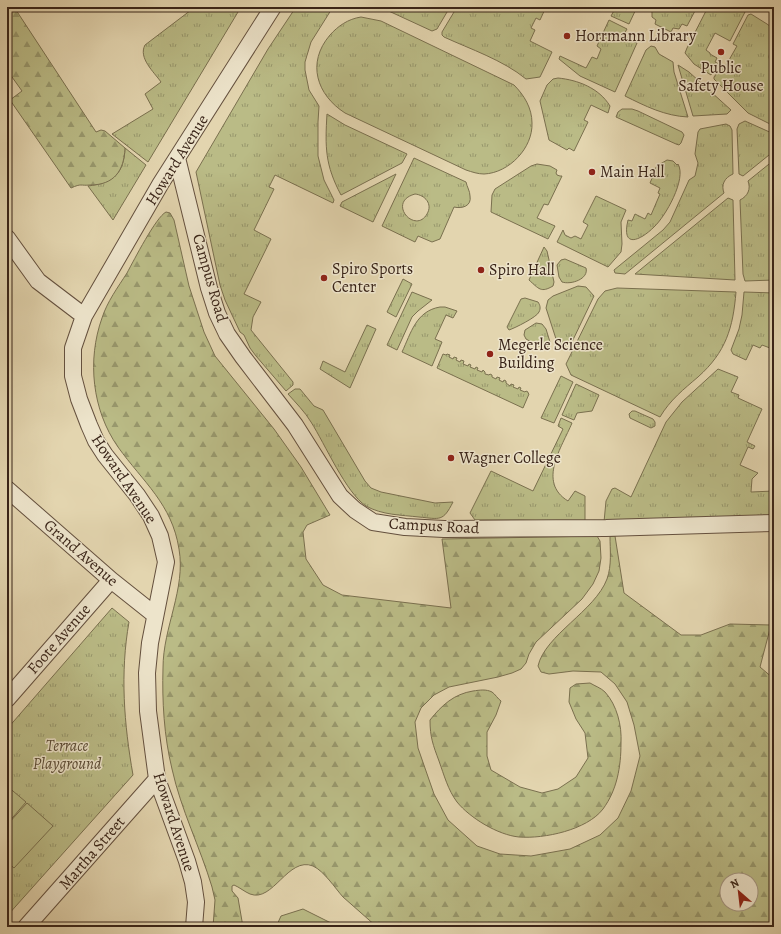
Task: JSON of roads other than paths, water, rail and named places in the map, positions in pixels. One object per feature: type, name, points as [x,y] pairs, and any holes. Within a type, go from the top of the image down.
[{"type":"street","name":"Howard Avenue","points":[[194,927],[196,902],[194,882],[157,779],[148,711],[146,673],[150,643],[166,562],[160,536],[151,516],[137,495],[105,455],[96,441],[89,425],[73,376],[73,348],[84,316],[178,158],[273,7]]},
{"type":"street","name":"Campus Road","points":[[178,158],[209,288],[217,313],[227,334],[295,425],[340,496],[355,510],[372,522],[405,527],[444,529],[614,528],[774,523]]},
{"type":"street","points":[[7,238],[38,281],[84,316]]},
{"type":"street","name":"Grand Avenue","points":[[7,489],[111,580],[156,615]]},
{"type":"street","name":"Foote Avenue","points":[[7,699],[111,580]]},
{"type":"street","name":"Martha Street","points":[[26,927],[157,779]]},
{"type":"place","name":"Horrmann Library","points":[[567,36]]},
{"type":"place","name":"Public Safety House","points":[[721,52]]},
{"type":"place","name":"Main Hall","points":[[592,172]]},
{"type":"place","name":"Spiro Hall","points":[[481,270]]},
{"type":"place","name":"Spiro Sports Center","points":[[324,278]]},
{"type":"place","name":"Megerle Science Building","points":[[490,354]]},
{"type":"place","name":"Wagner College","points":[[451,458]]},
{"type":"park label","name":"Terrace Playground","points":[[67,755]]}]
